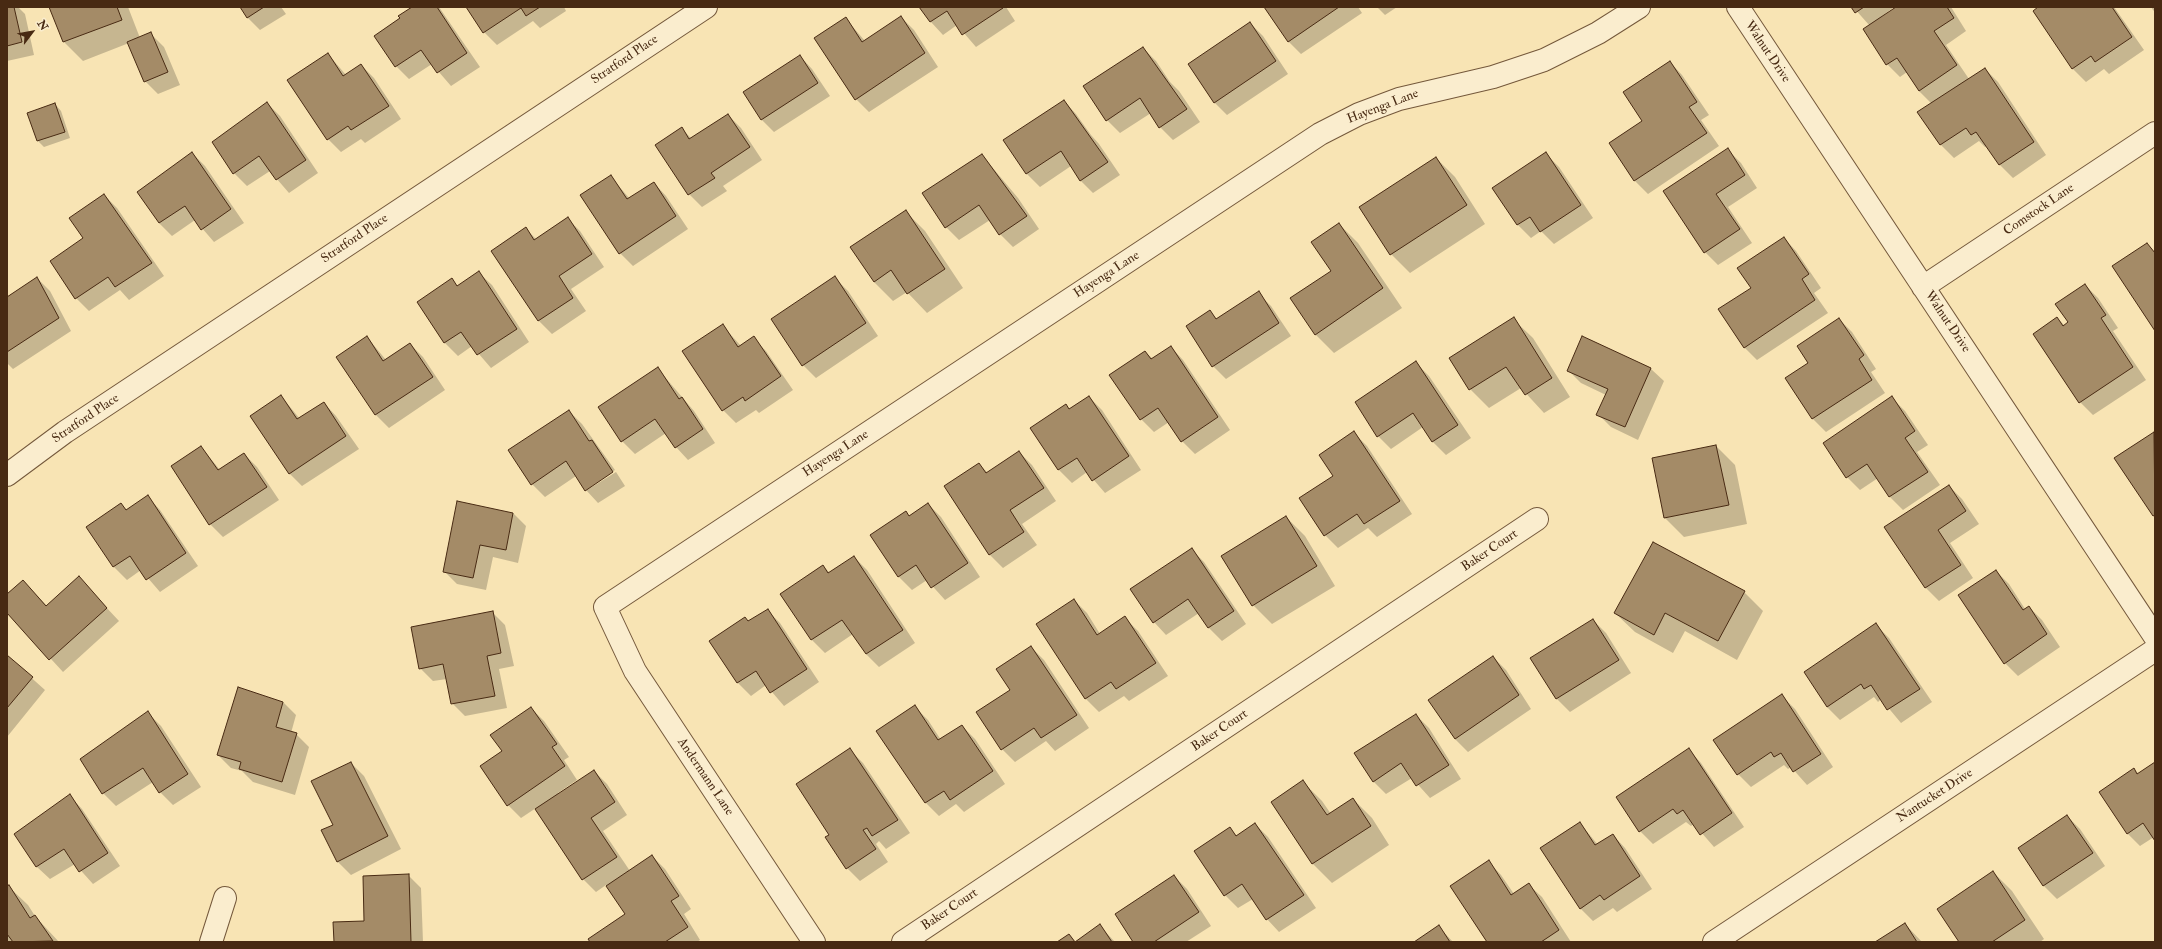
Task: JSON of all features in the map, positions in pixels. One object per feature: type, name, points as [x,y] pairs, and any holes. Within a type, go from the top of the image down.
[{"type":"street","name":"Stratford Place","points":[[7,475],[65,432],[706,7]]},
{"type":"street","name":"Hayenga Lane","points":[[605,607],[1320,134],[1359,114],[1399,99],[1492,77],[1544,60],[1598,33],[1638,7]]},
{"type":"street","name":"Walnut Drive","points":[[1738,7],[2155,636]]},
{"type":"street","name":"Comstock Lane","points":[[1923,286],[2155,133]]},
{"type":"street","name":"Baker Court","points":[[903,942],[1537,519]]},
{"type":"street","name":"Andermann Lane","points":[[605,607],[635,672],[814,942]]},
{"type":"street","name":"Nantucket Drive","points":[[1714,942],[2155,650]]},
{"type":"street","points":[[211,942],[226,898]]},
{"type":"building","points":[[7,7],[14,7],[22,42],[7,46]]},
{"type":"building","points":[[49,7],[117,7],[122,20],[63,42]]},
{"type":"building","points":[[240,7],[264,7],[247,18]]},
{"type":"building","points":[[412,7],[437,7],[467,53],[437,73],[421,50],[395,67],[374,36],[400,18],[398,16]]},
{"type":"building","points":[[466,7],[540,7],[526,16],[521,8],[483,33]]},
{"type":"building","points":[[919,7],[1003,8],[962,35],[947,11],[930,22]]},
{"type":"building","points":[[1264,7],[1339,7],[1288,42]]},
{"type":"building","points":[[1851,7],[1864,7],[1855,13]]},
{"type":"building","points":[[1896,7],[1947,7],[1954,18],[1934,31],[1957,65],[1919,91],[1897,58],[1886,65],[1863,29]]},
{"type":"building","points":[[2038,7],[2112,7],[2132,37],[2095,62],[2091,56],[2072,69],[2033,11]]},
{"type":"building","points":[[901,16],[925,53],[855,100],[814,38],[846,17],[862,42]]},
{"type":"building","points":[[1250,22],[1276,61],[1214,103],[1188,64]]},
{"type":"building","points":[[151,32],[168,72],[144,82],[127,42]]},
{"type":"building","points":[[1143,47],[1187,109],[1159,128],[1140,98],[1106,121],[1083,86]]},
{"type":"building","points":[[328,53],[343,76],[361,64],[389,106],[351,130],[348,126],[327,140],[287,80]]},
{"type":"building","points":[[800,55],[818,83],[761,120],[743,92]]},
{"type":"building","points":[[1670,61],[1697,102],[1689,107],[1707,133],[1634,181],[1609,143],[1642,121],[1623,92]]},
{"type":"building","points":[[1985,68],[2034,142],[1999,165],[1976,132],[1971,135],[1966,128],[1940,145],[1917,112]]},
{"type":"building","points":[[1064,100],[1108,162],[1080,181],[1061,151],[1026,174],[1003,140]]},
{"type":"building","points":[[267,102],[306,160],[276,180],[259,156],[233,174],[212,142]]},
{"type":"building","points":[[55,103],[65,132],[37,141],[27,113]]},
{"type":"building","points":[[728,114],[750,147],[711,173],[715,178],[688,195],[655,145],[682,127],[689,139]]},
{"type":"building","points":[[1728,148],[1745,175],[1716,194],[1740,229],[1704,253],[1663,191]]},
{"type":"building","points":[[192,152],[231,209],[201,230],[185,206],[159,223],[137,192]]},
{"type":"building","points":[[1546,152],[1581,205],[1540,232],[1530,217],[1517,225],[1492,188]]},
{"type":"building","points":[[982,154],[1027,216],[999,235],[979,205],[945,228],[922,193]]},
{"type":"building","points":[[1436,157],[1467,205],[1390,255],[1359,207]]},
{"type":"building","points":[[611,175],[627,199],[654,182],[676,216],[619,254],[580,195]]},
{"type":"building","points":[[104,194],[152,263],[115,287],[108,277],[75,299],[50,261],[83,238],[69,218]]},
{"type":"building","points":[[906,210],[945,269],[907,294],[891,270],[874,282],[850,247]]},
{"type":"building","points":[[568,217],[592,254],[559,276],[573,298],[538,321],[491,251],[526,227],[534,240]]},
{"type":"building","points":[[1339,223],[1383,288],[1315,335],[1290,298],[1331,271],[1311,242]]},
{"type":"building","points":[[1784,237],[1809,274],[1802,279],[1815,300],[1744,348],[1718,309],[1751,288],[1737,268]]},
{"type":"building","points":[[2147,243],[2155,253],[2155,331],[2112,266]]},
{"type":"building","points":[[479,271],[517,329],[477,355],[461,332],[444,343],[417,302],[452,278],[457,286]]},
{"type":"building","points":[[835,276],[866,323],[802,366],[771,319]]},
{"type":"building","points":[[37,277],[59,318],[7,352],[7,297]]},
{"type":"building","points":[[2085,284],[2106,315],[2101,318],[2133,367],[2079,403],[2033,334],[2057,317],[2063,326],[2068,322],[2055,304]]},
{"type":"building","points":[[1259,291],[1279,323],[1212,367],[1186,326],[1210,310],[1216,319]]},
{"type":"building","points":[[1514,317],[1552,378],[1525,395],[1506,367],[1469,390],[1449,358]]},
{"type":"building","points":[[1839,318],[1864,355],[1859,359],[1872,380],[1812,419],[1785,378],[1808,363],[1797,346]]},
{"type":"building","points":[[723,324],[738,347],[754,336],[781,376],[745,401],[743,397],[722,411],[682,351]]},
{"type":"building","points":[[367,336],[383,361],[410,343],[433,377],[375,415],[336,357]]},
{"type":"building","points":[[1582,336],[1651,368],[1625,427],[1596,415],[1608,389],[1567,371]]},
{"type":"building","points":[[1171,346],[1218,417],[1181,442],[1158,408],[1140,420],[1109,375],[1145,351],[1151,359]]},
{"type":"building","points":[[1416,361],[1458,425],[1432,442],[1413,413],[1377,437],[1355,402]]},
{"type":"building","points":[[658,367],[679,399],[682,397],[703,429],[675,448],[655,419],[621,442],[598,407]]},
{"type":"building","points":[[281,395],[297,419],[324,402],[346,436],[289,474],[250,416]]},
{"type":"building","points":[[1089,396],[1129,456],[1092,481],[1077,458],[1058,470],[1030,428],[1066,404],[1069,409]]},
{"type":"building","points":[[1892,396],[1915,431],[1905,438],[1928,472],[1889,497],[1867,464],[1846,478],[1823,443]]},
{"type":"building","points":[[569,410],[589,441],[592,440],[613,472],[585,491],[566,461],[531,485],[508,450]]},
{"type":"building","points":[[1354,431],[1400,501],[1364,524],[1357,514],[1324,536],[1299,498],[1333,476],[1319,455]]},
{"type":"building","points":[[2154,432],[2155,515],[2153,516],[2114,458]]},
{"type":"building","points":[[1716,445],[1729,505],[1664,518],[1652,458]]},
{"type":"building","points":[[201,446],[218,470],[244,453],[267,487],[209,525],[171,466]]},
{"type":"building","points":[[1019,451],[1044,488],[1010,510],[1024,532],[989,555],[944,486],[979,463],[986,473]]},
{"type":"building","points":[[1949,485],[1966,511],[1938,530],[1961,565],[1925,588],[1884,527]]},
{"type":"building","points":[[148,495],[186,553],[146,580],[130,556],[113,567],[86,527],[121,503],[126,510]]},
{"type":"building","points":[[457,501],[513,513],[506,550],[480,545],[473,578],[443,572]]},
{"type":"building","points":[[928,503],[968,563],[931,588],[916,565],[898,577],[870,535],[906,511],[909,516]]},
{"type":"building","points":[[1286,516],[1317,566],[1252,606],[1221,556]]},
{"type":"building","points":[[1653,542],[1745,591],[1718,641],[1665,613],[1654,635],[1614,613]]},
{"type":"building","points":[[1192,548],[1234,611],[1208,628],[1188,599],[1153,623],[1130,589]]},
{"type":"building","points":[[854,556],[903,630],[866,654],[842,620],[811,640],[780,594],[823,565],[828,573]]},
{"type":"building","points":[[1996,570],[2023,610],[2029,606],[2047,634],[2004,664],[1958,595]]},
{"type":"building","points":[[79,576],[107,608],[49,660],[7,613],[7,594],[23,580],[46,606]]},
{"type":"building","points":[[1074,599],[1097,635],[1125,616],[1156,663],[1116,689],[1111,682],[1085,699],[1036,624]]},
{"type":"building","points":[[768,609],[807,669],[770,693],[756,671],[737,683],[709,641],[745,617],[748,621]]},
{"type":"building","points":[[493,611],[501,653],[487,656],[495,696],[451,704],[443,664],[419,669],[411,627]]},
{"type":"building","points":[[1593,619],[1619,660],[1556,699],[1530,658]]},
{"type":"building","points":[[1876,623],[1920,689],[1887,710],[1871,685],[1864,689],[1861,684],[1827,707],[1804,672]]},
{"type":"building","points":[[1031,646],[1077,715],[1041,738],[1034,728],[1001,750],[976,712],[1010,690],[996,669]]},
{"type":"building","points":[[7,655],[33,677],[7,708]]},
{"type":"building","points":[[1493,656],[1519,695],[1455,739],[1428,700]]},
{"type":"building","points":[[238,687],[283,702],[276,727],[297,733],[282,782],[239,769],[241,762],[217,755]]},
{"type":"building","points":[[1782,694],[1821,754],[1793,772],[1781,753],[1774,757],[1771,752],[1737,775],[1713,740]]},
{"type":"building","points":[[915,705],[938,740],[962,725],[993,771],[950,800],[944,791],[925,803],[876,731]]},
{"type":"building","points":[[531,707],[557,744],[552,747],[565,766],[507,806],[480,766],[502,751],[490,735]]},
{"type":"building","points":[[148,711],[188,774],[159,793],[143,768],[102,794],[80,759]]},
{"type":"building","points":[[1416,714],[1449,765],[1416,786],[1401,763],[1373,782],[1354,753]]},
{"type":"building","points":[[850,748],[898,820],[872,836],[867,828],[863,830],[876,849],[846,869],[825,837],[829,835],[796,784]]},
{"type":"building","points":[[1689,748],[1732,813],[1700,835],[1683,810],[1677,814],[1673,809],[1639,832],[1616,797]]},
{"type":"building","points":[[351,762],[388,836],[337,862],[321,830],[333,825],[311,781]]},
{"type":"building","points":[[2155,762],[2155,841],[2143,823],[2127,834],[2099,792],[2134,768],[2137,774]]},
{"type":"building","points":[[594,770],[615,802],[591,818],[617,857],[582,880],[535,809]]},
{"type":"building","points":[[1303,780],[1327,815],[1353,798],[1371,826],[1312,864],[1271,802]]},
{"type":"building","points":[[70,794],[108,853],[79,872],[64,849],[36,867],[14,834]]},
{"type":"building","points":[[2067,815],[2093,853],[2043,886],[2018,848]]},
{"type":"building","points":[[1580,822],[1595,845],[1613,834],[1640,876],[1604,900],[1600,895],[1580,909],[1540,848]]},
{"type":"building","points":[[1255,823],[1304,895],[1266,920],[1242,884],[1224,896],[1194,851],[1230,827],[1236,836]]},
{"type":"building","points":[[652,855],[679,896],[671,901],[688,927],[665,942],[590,942],[588,939],[625,914],[606,886]]},
{"type":"building","points":[[1489,860],[1511,895],[1529,883],[1559,930],[1541,942],[1487,942],[1450,886]]},
{"type":"building","points":[[1993,871],[2025,920],[1992,942],[1959,942],[1937,909]]},
{"type":"building","points":[[409,874],[411,942],[334,942],[333,922],[364,921],[363,876]]},
{"type":"building","points":[[1174,875],[1199,912],[1154,942],[1133,942],[1115,914]]},
{"type":"building","points":[[9,885],[30,918],[35,915],[53,941],[13,942],[7,934],[7,886]]},
{"type":"building","points":[[1905,923],[1917,942],[1875,942]]},
{"type":"building","points":[[1100,924],[1112,942],[1075,942]]},
{"type":"building","points":[[1439,925],[1450,942],[1414,942]]},
{"type":"building","points":[[1069,934],[1075,942],[1057,942]]}]
